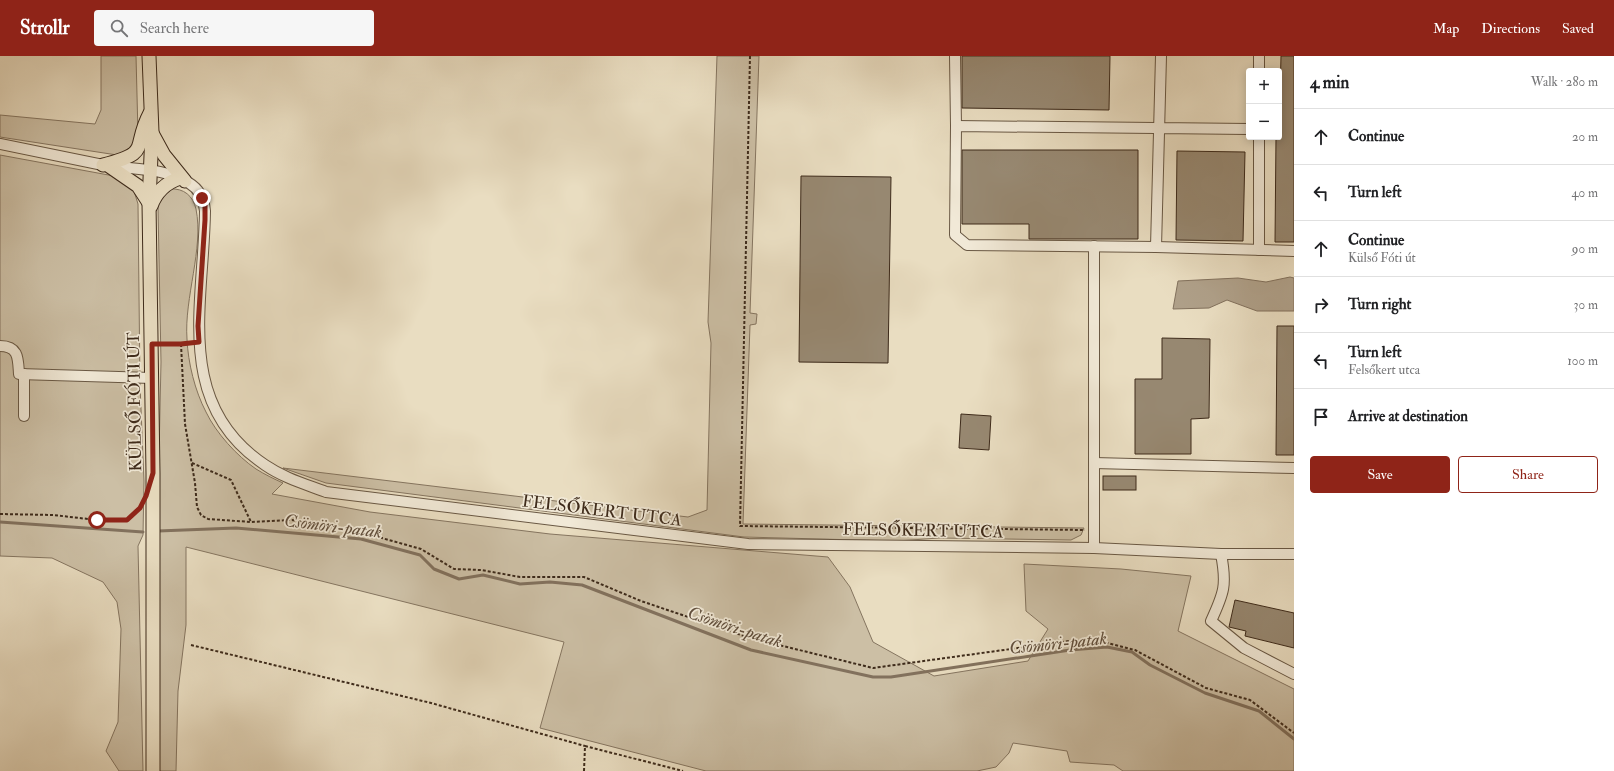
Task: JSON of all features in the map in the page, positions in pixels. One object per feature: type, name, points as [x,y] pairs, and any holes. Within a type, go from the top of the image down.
[{"type":"main road","name":"KÜLSŐ FÓTI ÚT","points":[[149,56],[152,109],[149,208],[152,344],[153,771]]},
{"type":"main road","points":[[106,165],[126,159],[138,151],[142,141],[143,127],[152,109]]},
{"type":"main road","points":[[149,208],[159,191],[167,184],[183,179],[164,155],[152,132]]},
{"type":"main road","points":[[106,165],[138,186],[149,208]]},
{"type":"street","points":[[956,56],[955,235],[967,245],[1294,250]]},
{"type":"street","points":[[1156,247],[1161,56]]},
{"type":"street","points":[[1259,56],[1259,68]]},
{"type":"street","points":[[956,126],[1246,129]]},
{"type":"street","points":[[1259,140],[1259,250]]},
{"type":"street","name":"FELSŐKERT UTCA","points":[[0,144],[106,165],[150,171],[183,179],[194,186],[200,194],[205,211],[198,326],[199,356],[205,388],[214,409],[227,430],[264,465],[285,477],[326,492],[748,544],[1094,548],[1221,554],[1294,554]]},
{"type":"street","points":[[1094,246],[1094,548]]},
{"type":"street","points":[[0,346],[14,349],[18,358],[19,374],[152,378]]},
{"type":"street","points":[[24,374],[24,416]]},
{"type":"street","points":[[1094,463],[1294,468]]},
{"type":"street","points":[[1221,554],[1225,574],[1224,594],[1211,621],[1244,648],[1294,674]]},
{"type":"path","points":[[750,56],[740,526],[1094,530]]},
{"type":"path","points":[[152,344],[181,344],[199,342]]},
{"type":"path","points":[[181,344],[185,424],[192,463],[197,507],[201,515],[208,519],[251,522],[292,520],[364,533],[421,549],[454,569],[481,570],[520,577],[584,577],[642,601],[750,638],[873,668],[1069,641],[1095,640],[1111,643],[1136,650],[1206,688],[1250,700],[1294,734]]},
{"type":"path","points":[[192,463],[231,480],[251,522]]},
{"type":"path","points":[[0,514],[53,516],[97,520],[127,520],[140,508],[143,502]]},
{"type":"path","points":[[191,645],[431,703],[585,746],[683,771]]},
{"type":"path","points":[[584,771],[585,746]]},
{"type":"shaded area","points":[[101,56],[136,56],[138,134],[132,148],[117,155],[0,137],[0,115],[95,124],[101,110]]},
{"type":"shaded area","points":[[717,56],[759,56],[750,313],[757,314],[756,324],[750,325],[743,524],[1084,528],[1081,535],[1071,540],[939,538],[897,541],[744,537],[326,483],[283,468],[688,517],[707,510],[711,343],[708,322]]},
{"type":"shaded area","points":[[0,155],[114,176],[134,191],[138,204],[140,385],[144,481],[143,535],[138,546],[143,771],[119,771],[106,751],[118,722],[121,629],[117,602],[103,582],[52,558],[0,556]]},
{"type":"shaded area","points":[[170,189],[184,191],[193,200],[198,224],[198,240],[187,323],[189,358],[195,386],[210,420],[228,444],[256,469],[283,483],[272,494],[370,512],[550,534],[828,557],[850,587],[873,642],[934,676],[1028,661],[1048,629],[1026,611],[1024,564],[1121,569],[1191,576],[1178,631],[1294,689],[1294,771],[1123,771],[1114,765],[1070,762],[1067,751],[1013,743],[1009,753],[996,767],[977,771],[706,771],[540,728],[564,642],[186,547],[186,625],[178,691],[176,771],[158,771],[157,548],[161,362],[158,207],[159,200]]},
{"type":"shaded area","points":[[1290,277],[1294,278],[1294,311],[1257,311],[1227,300],[1209,308],[1173,309],[1178,281],[1238,278],[1266,282]]},
{"type":"building","points":[[962,56],[1110,56],[1109,110],[962,108]]},
{"type":"building","points":[[1281,56],[1294,56],[1294,242],[1275,242],[1276,140],[1282,140],[1282,68],[1281,68]]},
{"type":"building","points":[[962,150],[1138,150],[1138,239],[1029,239],[1029,224],[962,224]]},
{"type":"building","points":[[1177,151],[1245,152],[1243,241],[1176,240]]},
{"type":"building","points":[[801,176],[891,177],[888,363],[799,362]]},
{"type":"building","points":[[1277,326],[1294,326],[1294,455],[1276,455]]},
{"type":"building","points":[[1162,338],[1210,339],[1209,418],[1191,419],[1191,454],[1135,454],[1135,379],[1162,379]]},
{"type":"building","points":[[961,414],[991,416],[989,450],[959,448]]},
{"type":"building","points":[[1103,476],[1136,476],[1136,490],[1103,490]]},
{"type":"building","points":[[1235,600],[1294,613],[1294,648],[1245,636],[1246,631],[1229,627]]},
{"type":"waterway","name":"Csömöri-patak","points":[[0,522],[143,532]]},
{"type":"waterway","name":"Csömöri-patak","points":[[158,531],[236,528],[361,539],[420,555],[434,569],[459,579],[483,575],[520,584],[550,582],[582,585],[751,650],[873,677],[891,677],[1070,650],[1107,647],[1132,652],[1150,665],[1205,693],[1259,711],[1294,739]]},
{"type":"route","points":[[97,520],[127,520],[140,508],[146,496],[153,473],[152,344],[181,344],[199,342],[198,326],[205,220],[205,206],[202,198]]}]
